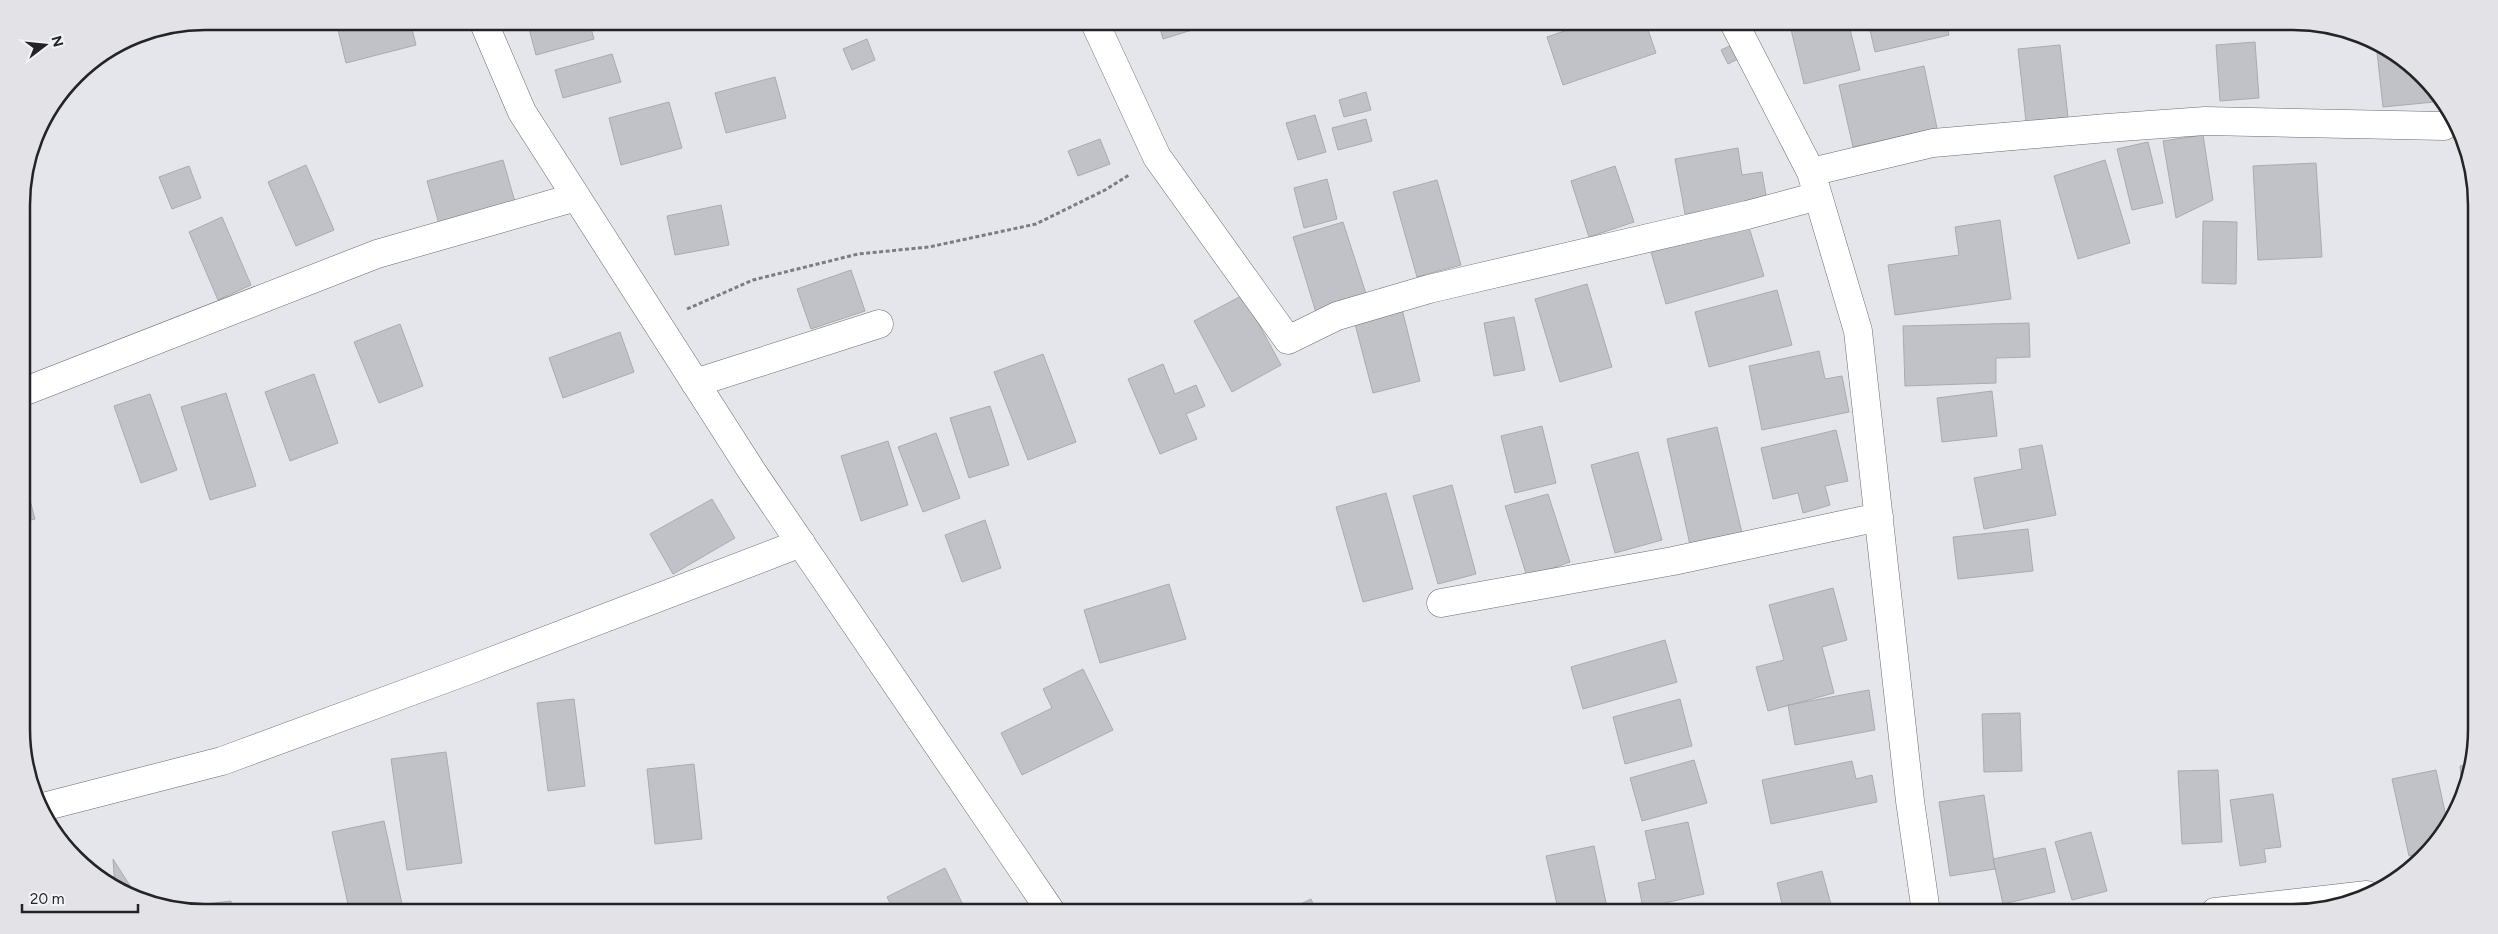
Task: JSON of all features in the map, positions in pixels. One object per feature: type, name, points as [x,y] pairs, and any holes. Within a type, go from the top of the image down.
[{"type":"street","points":[[487,30],[522,112],[576,197],[695,383],[801,543],[1046,904]]},
{"type":"street","points":[[1098,30],[1156,158],[1288,340],[1337,316],[1429,289],[1747,215],[1814,184],[1933,143],[2205,121],[2444,126]]},
{"type":"street","points":[[1737,30],[1814,184],[1858,331],[1910,801],[1925,904]]},
{"type":"street","points":[[30,389],[377,254],[576,197]]},
{"type":"street","points":[[695,383],[879,324]]},
{"type":"street","points":[[1441,603],[1673,562],[1880,517]]},
{"type":"street","points":[[48,806],[222,761],[469,670],[801,543]]},
{"type":"path","points":[[656,322],[753,280],[858,254],[930,247],[1036,224],[1105,190],[1156,158]]},
{"type":"building","points":[[338,30],[412,30],[416,45],[346,63]]},
{"type":"building","points":[[529,30],[592,30],[594,39],[536,55]]},
{"type":"building","points":[[1160,30],[1192,30],[1163,39]]},
{"type":"building","points":[[1568,30],[1648,30],[1656,53],[1563,85],[1547,37]]},
{"type":"building","points":[[1791,30],[1850,30],[1860,70],[1804,84]]},
{"type":"building","points":[[1870,30],[1948,30],[1949,35],[1875,52]]},
{"type":"building","points":[[867,39],[875,60],[852,70],[843,49]]},
{"type":"building","points":[[2255,42],[2259,98],[2220,101],[2216,45]]},
{"type":"building","points":[[1734,44],[1740,58],[1728,64],[1721,50]]},
{"type":"building","points":[[2060,45],[2068,117],[2026,122],[2018,49]]},
{"type":"building","points":[[2377,51],[2400,66],[2417,81],[2434,102],[2383,107]]},
{"type":"building","points":[[612,54],[621,82],[563,98],[555,70]]},
{"type":"building","points":[[1924,66],[1937,128],[1853,147],[1839,85]]},
{"type":"building","points":[[775,77],[786,118],[726,133],[715,93]]},
{"type":"building","points":[[1366,92],[1371,110],[1344,117],[1339,100]]},
{"type":"building","points":[[669,102],[682,148],[621,165],[609,118]]},
{"type":"building","points":[[1315,115],[1326,152],[1298,160],[1286,123]]},
{"type":"building","points":[[1366,119],[1372,141],[1338,150],[1332,128]]},
{"type":"building","points":[[2203,135],[2213,200],[2176,218],[2163,141]]},
{"type":"building","points":[[1100,139],[1110,164],[1078,176],[1068,151]]},
{"type":"building","points":[[2148,142],[2163,203],[2132,210],[2117,149]]},
{"type":"building","points":[[1738,148],[1742,175],[1762,172],[1767,201],[1685,214],[1675,159]]},
{"type":"building","points":[[503,160],[515,202],[439,224],[427,181]]},
{"type":"building","points":[[2105,160],[2130,243],[2078,259],[2054,176]]},
{"type":"building","points":[[2316,163],[2322,257],[2258,260],[2253,166]]},
{"type":"building","points":[[306,165],[334,230],[296,246],[268,182]]},
{"type":"building","points":[[189,166],[201,198],[172,209],[159,177]]},
{"type":"building","points":[[1615,166],[1634,222],[1589,237],[1571,181]]},
{"type":"building","points":[[1327,179],[1337,219],[1304,228],[1294,188]]},
{"type":"building","points":[[1437,180],[1461,265],[1417,277],[1393,192]]},
{"type":"building","points":[[721,205],[729,245],[675,255],[667,216]]},
{"type":"building","points":[[222,217],[251,285],[218,300],[189,232]]},
{"type":"building","points":[[2000,220],[2011,299],[1895,315],[1888,265],[1959,255],[1955,227]]},
{"type":"building","points":[[2203,221],[2237,222],[2236,284],[2202,283]]},
{"type":"building","points":[[1343,222],[1368,300],[1317,316],[1293,237]]},
{"type":"building","points":[[1748,224],[1764,276],[1666,304],[1651,252]]},
{"type":"building","points":[[851,270],[865,311],[811,329],[797,289]]},
{"type":"building","points":[[1587,284],[1612,367],[1560,382],[1535,299]]},
{"type":"building","points":[[1777,290],[1792,345],[1709,367],[1695,312]]},
{"type":"building","points":[[1243,295],[1281,365],[1232,392],[1194,321]]},
{"type":"building","points":[[1402,309],[1420,381],[1373,393],[1354,320]]},
{"type":"building","points":[[1514,317],[1525,370],[1494,376],[1484,323]]},
{"type":"building","points":[[2029,323],[2030,357],[1996,358],[1996,383],[1905,386],[1903,326]]},
{"type":"building","points":[[400,324],[423,386],[379,403],[354,342]]},
{"type":"building","points":[[620,332],[634,372],[563,398],[549,358]]},
{"type":"building","points":[[1819,351],[1825,379],[1842,376],[1849,412],[1762,430],[1749,366]]},
{"type":"building","points":[[1043,354],[1076,442],[1028,460],[994,372]]},
{"type":"building","points":[[1163,364],[1175,394],[1196,385],[1205,406],[1186,414],[1197,439],[1160,454],[1128,379]]},
{"type":"building","points":[[314,374],[338,443],[290,461],[265,392]]},
{"type":"building","points":[[1992,391],[1997,436],[1942,442],[1937,398]]},
{"type":"building","points":[[226,393],[256,486],[210,500],[181,407]]},
{"type":"building","points":[[150,394],[177,470],[141,483],[114,406]]},
{"type":"building","points":[[990,406],[1009,465],[969,478],[950,418]]},
{"type":"building","points":[[1542,426],[1556,483],[1515,493],[1501,436]]},
{"type":"building","points":[[1717,427],[1742,533],[1690,545],[1667,439]]},
{"type":"building","points":[[1836,430],[1848,481],[1825,486],[1830,505],[1803,513],[1798,493],[1773,499],[1761,448]]},
{"type":"building","points":[[936,433],[960,498],[923,512],[898,447]]},
{"type":"building","points":[[888,441],[908,505],[861,521],[841,456]]},
{"type":"building","points":[[2042,445],[2056,515],[1984,529],[1974,478],[2022,469],[2019,449]]},
{"type":"building","points":[[1638,452],[1662,540],[1615,553],[1591,465]]},
{"type":"building","points":[[1452,485],[1476,574],[1438,584],[1413,496]]},
{"type":"building","points":[[1386,493],[1413,589],[1363,602],[1336,507]]},
{"type":"building","points":[[1548,494],[1570,562],[1527,577],[1505,506]]},
{"type":"building","points":[[712,499],[735,538],[673,574],[650,534]]},
{"type":"building","points":[[30,500],[35,519],[30,520]]},
{"type":"building","points":[[985,520],[1001,568],[962,582],[945,535]]},
{"type":"building","points":[[2028,529],[2033,571],[1958,579],[1953,537]]},
{"type":"building","points":[[1169,584],[1186,639],[1100,663],[1084,610]]},
{"type":"building","points":[[1833,588],[1847,640],[1822,647],[1834,693],[1768,711],[1756,667],[1784,660],[1769,605]]},
{"type":"building","points":[[1665,640],[1677,682],[1583,709],[1571,667]]},
{"type":"building","points":[[1083,669],[1113,730],[1022,775],[1001,733],[1052,708],[1043,689]]},
{"type":"building","points":[[1869,690],[1875,730],[1795,745],[1788,705]]},
{"type":"building","points":[[574,699],[585,786],[548,791],[537,703]]},
{"type":"building","points":[[1680,699],[1692,746],[1625,764],[1613,717]]},
{"type":"building","points":[[2020,713],[2022,771],[1984,772],[1982,714]]},
{"type":"building","points":[[446,752],[462,863],[407,870],[391,759]]},
{"type":"building","points":[[1694,760],[1707,803],[1642,821],[1630,778]]},
{"type":"building","points":[[1852,761],[1856,779],[1872,775],[1877,802],[1771,824],[1762,780]]},
{"type":"building","points":[[694,764],[702,839],[655,844],[647,769]]},
{"type":"building","points":[[2464,765],[2461,777],[2460,766]]},
{"type":"building","points":[[2218,770],[2222,842],[2182,844],[2178,771]]},
{"type":"building","points":[[2436,770],[2446,815],[2439,826],[2415,855],[2409,856],[2392,779]]},
{"type":"building","points":[[2273,794],[2281,847],[2264,849],[2266,862],[2240,866],[2230,800]]},
{"type":"building","points":[[1984,795],[1995,869],[1950,876],[1939,802]]},
{"type":"building","points":[[384,821],[402,904],[348,904],[332,832]]},
{"type":"building","points":[[1688,822],[1704,894],[1660,904],[1642,904],[1638,883],[1656,879],[1645,831]]},
{"type":"building","points":[[2091,832],[2107,891],[2072,900],[2055,842]]},
{"type":"building","points":[[1594,846],[1606,904],[1557,904],[1546,856]]},
{"type":"building","points":[[2045,848],[2055,892],[2003,904],[1993,859]]},
{"type":"building","points":[[113,859],[131,888],[114,879]]},
{"type":"building","points":[[945,868],[963,904],[890,904],[887,897]]},
{"type":"building","points":[[1822,871],[1831,904],[1782,904],[1777,883]]},
{"type":"building","points":[[1311,899],[1313,904],[1301,904]]},
{"type":"building","points":[[231,901],[231,904],[206,904]]}]
